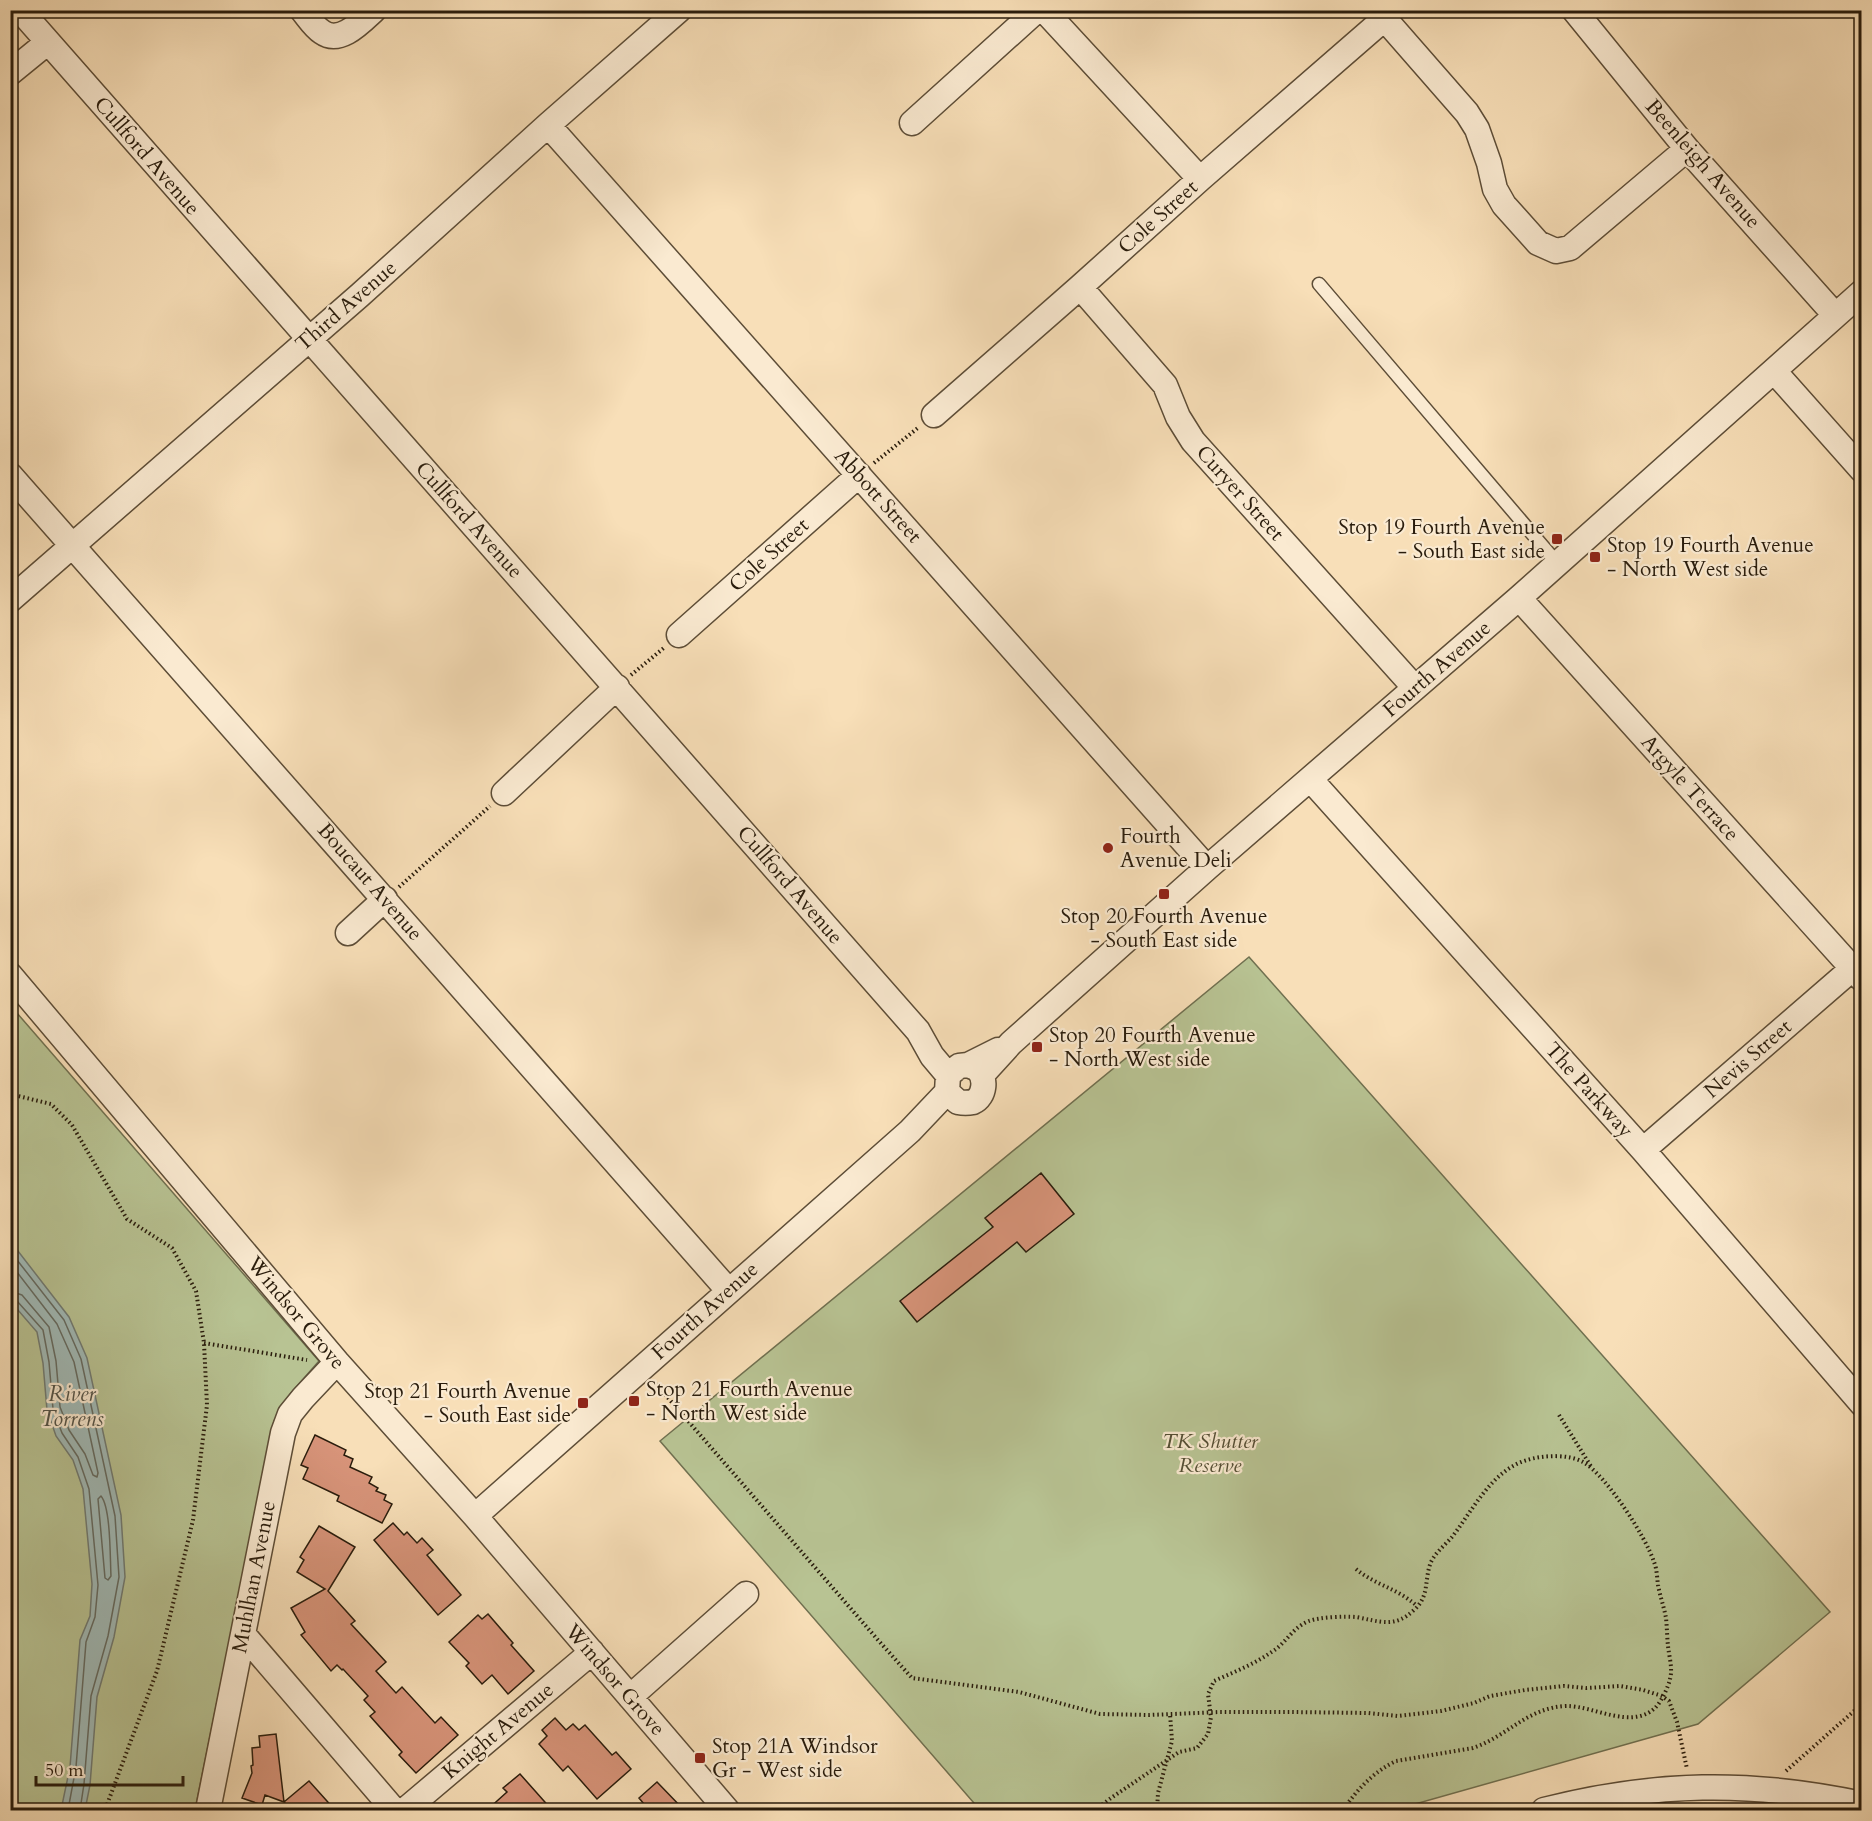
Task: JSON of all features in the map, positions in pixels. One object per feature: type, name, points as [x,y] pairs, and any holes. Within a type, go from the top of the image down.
[{"type":"street","name":"Cullford Avenue","points":[[20,10],[918,1030],[932,1056],[960,1079]]},
{"type":"street","points":[[302,10],[323,33],[337,36],[349,32],[374,10]]},
{"type":"street","name":"Third Avenue","points":[[10,600],[360,295],[679,10]]},
{"type":"street","points":[[912,123],[1037,10]]},
{"type":"street","points":[[1044,10],[1200,178]]},
{"type":"street","name":"Beenleigh Avenue","points":[[1574,10],[1687,149],[1836,315]]},
{"type":"street","points":[[1381,15],[1467,113],[1477,129],[1495,189],[1504,205],[1538,243],[1556,251],[1570,248],[1687,149]]},
{"type":"street","name":"Cole Street","points":[[934,415],[1080,287],[1381,15]]},
{"type":"street","points":[[10,73],[48,42]]},
{"type":"street","name":"Abbott Street","points":[[548,125],[1207,868]]},
{"type":"street","name":"Curyer Street","points":[[1080,287],[1165,385],[1178,417],[1193,441],[1415,688]]},
{"type":"street","name":"Fourth Avenue","points":[[475,1516],[910,1131],[960,1079],[1011,1043],[1207,868],[1558,564],[1862,292]]},
{"type":"street","points":[[1774,371],[1862,470]]},
{"type":"street","name":"Boucaut Avenue","points":[[10,475],[728,1290]]},
{"type":"street","name":"Cole Street","points":[[679,635],[859,475]]},
{"type":"street","name":"Argyle Terrace","points":[[1519,598],[1857,974]]},
{"type":"street","points":[[504,793],[617,687]]},
{"type":"street","name":"The Parkway","points":[[1311,780],[1643,1150],[1862,1404]]},
{"type":"street","points":[[348,933],[385,899]]},
{"type":"street","name":"Nevis Street","points":[[1643,1150],[1857,974]]},
{"type":"street","name":"Windsor Grove","points":[[10,975],[338,1362],[475,1516],[727,1810]]},
{"type":"street","name":"Muhlhan Avenue","points":[[208,1810],[283,1433],[290,1414],[338,1362]]},
{"type":"street","points":[[630,1697],[746,1594]]},
{"type":"street","points":[[243,1634],[394,1810]]},
{"type":"street","name":"Knight Avenue","points":[[405,1810],[592,1652]]},
{"type":"street","points":[[1544,1810],[1629,1792],[1690,1786],[1766,1788],[1819,1795],[1862,1804]]},
{"type":"lane","points":[[1319,284],[1558,564]]},
{"type":"path","points":[[859,475],[934,415]]},
{"type":"path","points":[[617,687],[679,635]]},
{"type":"path","points":[[385,899],[504,793]]},
{"type":"path","points":[[10,1094],[51,1104],[72,1125],[127,1219],[172,1248],[196,1291],[204,1343],[207,1405],[193,1520],[157,1671],[105,1810]]},
{"type":"path","points":[[204,1343],[307,1360],[338,1362]]},
{"type":"path","points":[[641,1368],[912,1678],[1019,1692],[1100,1714],[1291,1712],[1398,1716],[1441,1711],[1503,1694],[1564,1686],[1586,1688],[1620,1686],[1643,1690],[1662,1696],[1669,1701],[1677,1722],[1690,1786]]},
{"type":"path","points":[[1559,1415],[1596,1474]]},
{"type":"path","points":[[1095,1810],[1179,1752],[1197,1748],[1208,1734],[1210,1713],[1208,1694],[1214,1681],[1263,1658],[1276,1649],[1290,1633],[1309,1621],[1357,1617],[1383,1623],[1398,1622],[1415,1610],[1424,1597],[1431,1563],[1438,1551],[1448,1542],[1494,1481],[1510,1467],[1528,1459],[1551,1456],[1584,1462],[1611,1489],[1655,1562],[1666,1619],[1671,1677],[1654,1709],[1641,1716],[1624,1717],[1570,1706],[1550,1707],[1532,1714],[1496,1738],[1473,1748],[1396,1761],[1385,1766],[1365,1782],[1343,1810]]},
{"type":"path","points":[[1356,1569],[1368,1578],[1405,1595],[1417,1606]]},
{"type":"path","points":[[1766,1788],[1862,1704]]},
{"type":"path","points":[[1157,1810],[1158,1793],[1172,1741],[1170,1714]]},
{"type":"green space","name":"TK Shutter Reserve","points":[[1249,957],[1830,1612],[1698,1724],[1394,1810],[980,1810],[660,1441]]},
{"type":"green space","points":[[10,1005],[319,1361],[291,1393],[274,1421],[195,1810],[11,1810]]},
{"type":"water","name":"River Torrens","points":[[11,1242],[69,1317],[87,1358],[121,1515],[125,1577],[114,1637],[97,1697],[90,1785],[85,1810],[61,1810],[70,1767],[80,1640],[90,1616],[92,1584],[83,1489],[73,1460],[56,1436],[47,1410],[43,1363],[37,1332],[11,1302]]},
{"type":"building","points":[[1041,1173],[1074,1214],[1026,1252],[1017,1242],[917,1322],[900,1301],[993,1227],[985,1218]]},
{"type":"building","points":[[315,1435],[346,1450],[344,1455],[353,1459],[350,1467],[372,1477],[369,1483],[378,1488],[376,1491],[386,1495],[384,1500],[392,1504],[382,1523],[337,1501],[339,1496],[303,1479],[308,1468],[301,1465]]},
{"type":"building","points":[[393,1523],[404,1535],[407,1532],[417,1543],[422,1538],[433,1550],[427,1555],[461,1595],[438,1615],[374,1540]]},
{"type":"building","points":[[319,1526],[355,1547],[328,1591],[355,1621],[351,1624],[386,1662],[376,1671],[396,1693],[402,1687],[435,1723],[441,1717],[458,1735],[416,1773],[399,1755],[402,1752],[370,1716],[375,1712],[364,1700],[368,1696],[343,1669],[337,1665],[331,1671],[301,1635],[305,1632],[291,1608],[325,1589],[297,1572],[304,1560],[300,1557]]},
{"type":"building","points":[[488,1614],[534,1671],[508,1694],[492,1675],[482,1684],[466,1666],[469,1663],[449,1642],[478,1615],[482,1619]]},
{"type":"building","points":[[555,1718],[566,1730],[573,1724],[579,1730],[585,1725],[612,1755],[616,1752],[631,1769],[597,1799],[568,1766],[563,1771],[539,1744],[547,1736],[542,1730]]},
{"type":"building","points":[[276,1734],[284,1802],[265,1795],[262,1805],[242,1798],[252,1773],[252,1748],[260,1747],[259,1736]]},
{"type":"building","points":[[520,1774],[552,1810],[487,1810],[507,1792],[503,1788]]},
{"type":"building","points":[[309,1781],[335,1810],[292,1810],[284,1802]]},
{"type":"building","points":[[657,1782],[684,1810],[649,1810],[639,1798]]},
{"type":"place","name":"Stop 19 Fourth Avenue - South East side","points":[[1557,539]]},
{"type":"place","name":"Stop 19 Fourth Avenue - North West side","points":[[1595,557]]},
{"type":"place","name":"Fourth Avenue Deli","points":[[1108,848]]},
{"type":"place","name":"Stop 20 Fourth Avenue - South East side","points":[[1164,894]]},
{"type":"place","name":"Stop 20 Fourth Avenue - North West side","points":[[1037,1047]]},
{"type":"place","name":"Stop 21 Fourth Avenue - North West side","points":[[634,1401]]},
{"type":"place","name":"Stop 21 Fourth Avenue - South East side","points":[[583,1403]]},
{"type":"place","name":"Stop 21A Windsor Gr - West side","points":[[700,1758]]}]
